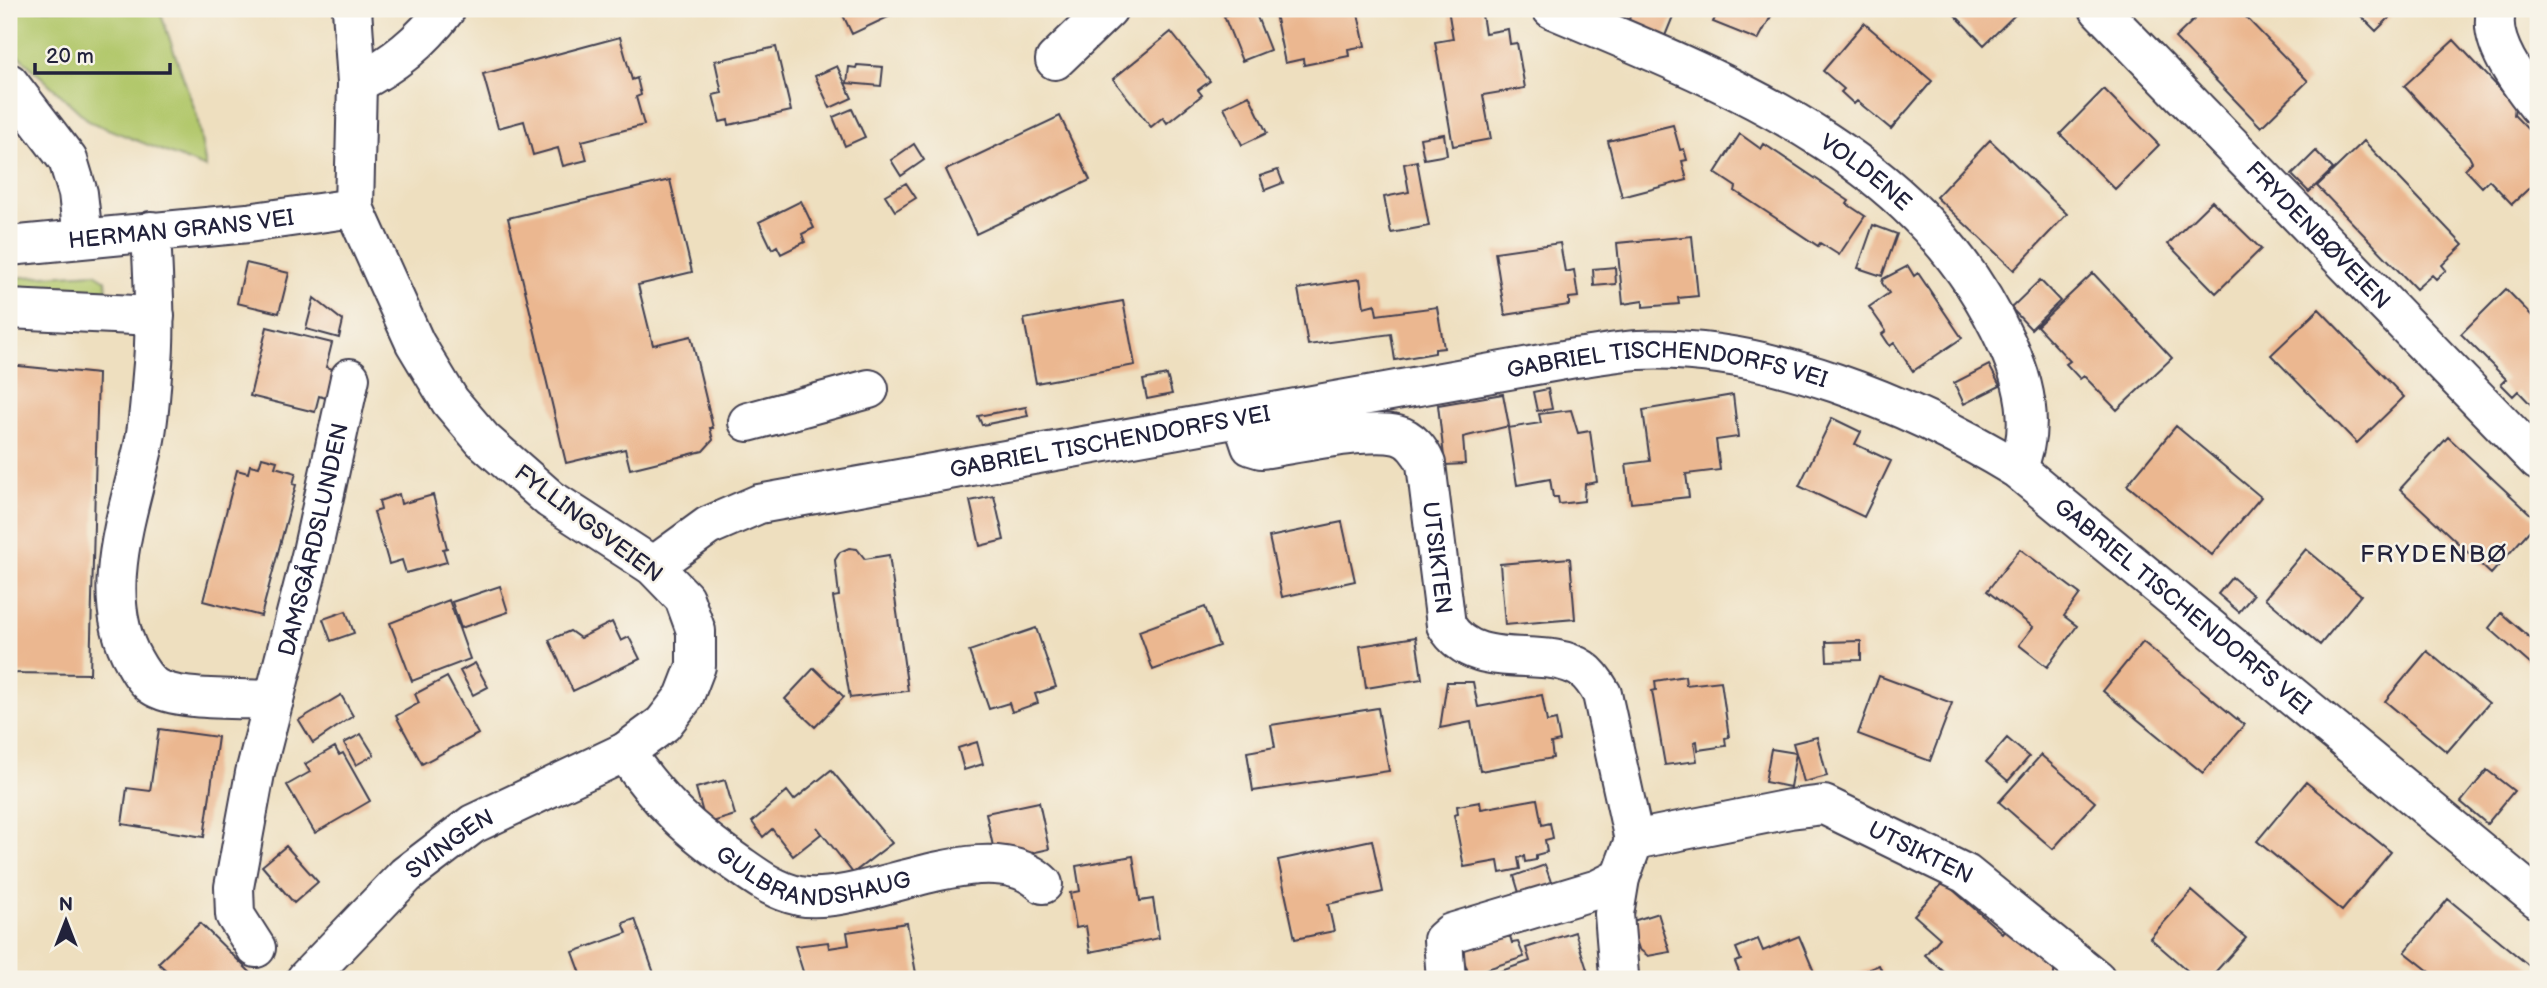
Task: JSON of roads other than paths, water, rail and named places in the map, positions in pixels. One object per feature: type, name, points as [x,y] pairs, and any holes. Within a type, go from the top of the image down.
[{"type":"street","name":"FYLLINGSVEIEN","points":[[352,9],[357,83],[354,208],[415,343],[450,401],[483,440],[531,484],[653,566],[684,598],[696,631],[696,666],[684,698],[663,724],[625,752]]},
{"type":"street","points":[[357,83],[394,64],[417,43],[446,9]]},
{"type":"street","points":[[1055,60],[1108,9]]},
{"type":"street","name":"VOLDENE","points":[[1552,9],[1713,76],[1786,114],[1867,168],[1930,228],[1983,298],[2015,360],[2026,399],[2026,449],[2017,469]]},
{"type":"street","name":"FRYDENBØVEIEN","points":[[2099,9],[2538,461]]},
{"type":"street","points":[[2497,9],[2493,25],[2501,49],[2538,106]]},
{"type":"street","points":[[9,83],[68,160],[78,193],[83,238]]},
{"type":"street","name":"HERMAN GRANS VEI","points":[[9,246],[248,223],[354,208]]},
{"type":"street","points":[[151,231],[155,316],[153,373],[145,440],[117,564],[116,593],[121,639],[144,678],[155,688],[176,694],[274,701]]},
{"type":"street","points":[[9,309],[155,316]]},
{"type":"street","name":"GABRIEL TISCHENDORFS VEI","points":[[653,566],[708,526],[759,503],[1575,358],[1639,350],[1693,353],[1786,369],[1861,392],[1967,439],[2017,469],[2538,900]]},
{"type":"street","name":"DAMSGÅRDSLUNDEN","points":[[257,948],[234,915],[234,887],[255,773],[312,552],[350,378]]},
{"type":"street","points":[[748,422],[869,389]]},
{"type":"street","name":"UTSIKTEN","points":[[1242,419],[1251,446],[1261,449],[1367,434],[1399,435],[1420,450],[1428,475],[1446,625],[1455,641],[1467,647],[1514,658],[1558,661],[1581,667],[1592,678],[1602,694],[1634,840],[1790,809],[1824,805],[1966,874],[2096,979]]},
{"type":"street","name":"GULBRANDSHAUG","points":[[625,752],[646,782],[689,829],[770,887],[789,894],[830,896],[947,869],[979,866],[1019,869],[1033,874],[1043,884]]},
{"type":"street","name":"SVINGEN","points":[[306,979],[406,875],[473,824],[625,752]]},
{"type":"street","points":[[1619,975],[1614,914],[1620,878],[1634,840]]},
{"type":"street","points":[[1447,979],[1441,950],[1443,940],[1451,933],[1598,889],[1620,878]]},
{"type":"district","name":"FRYDENBØ","points":[[2434,554]]}]
